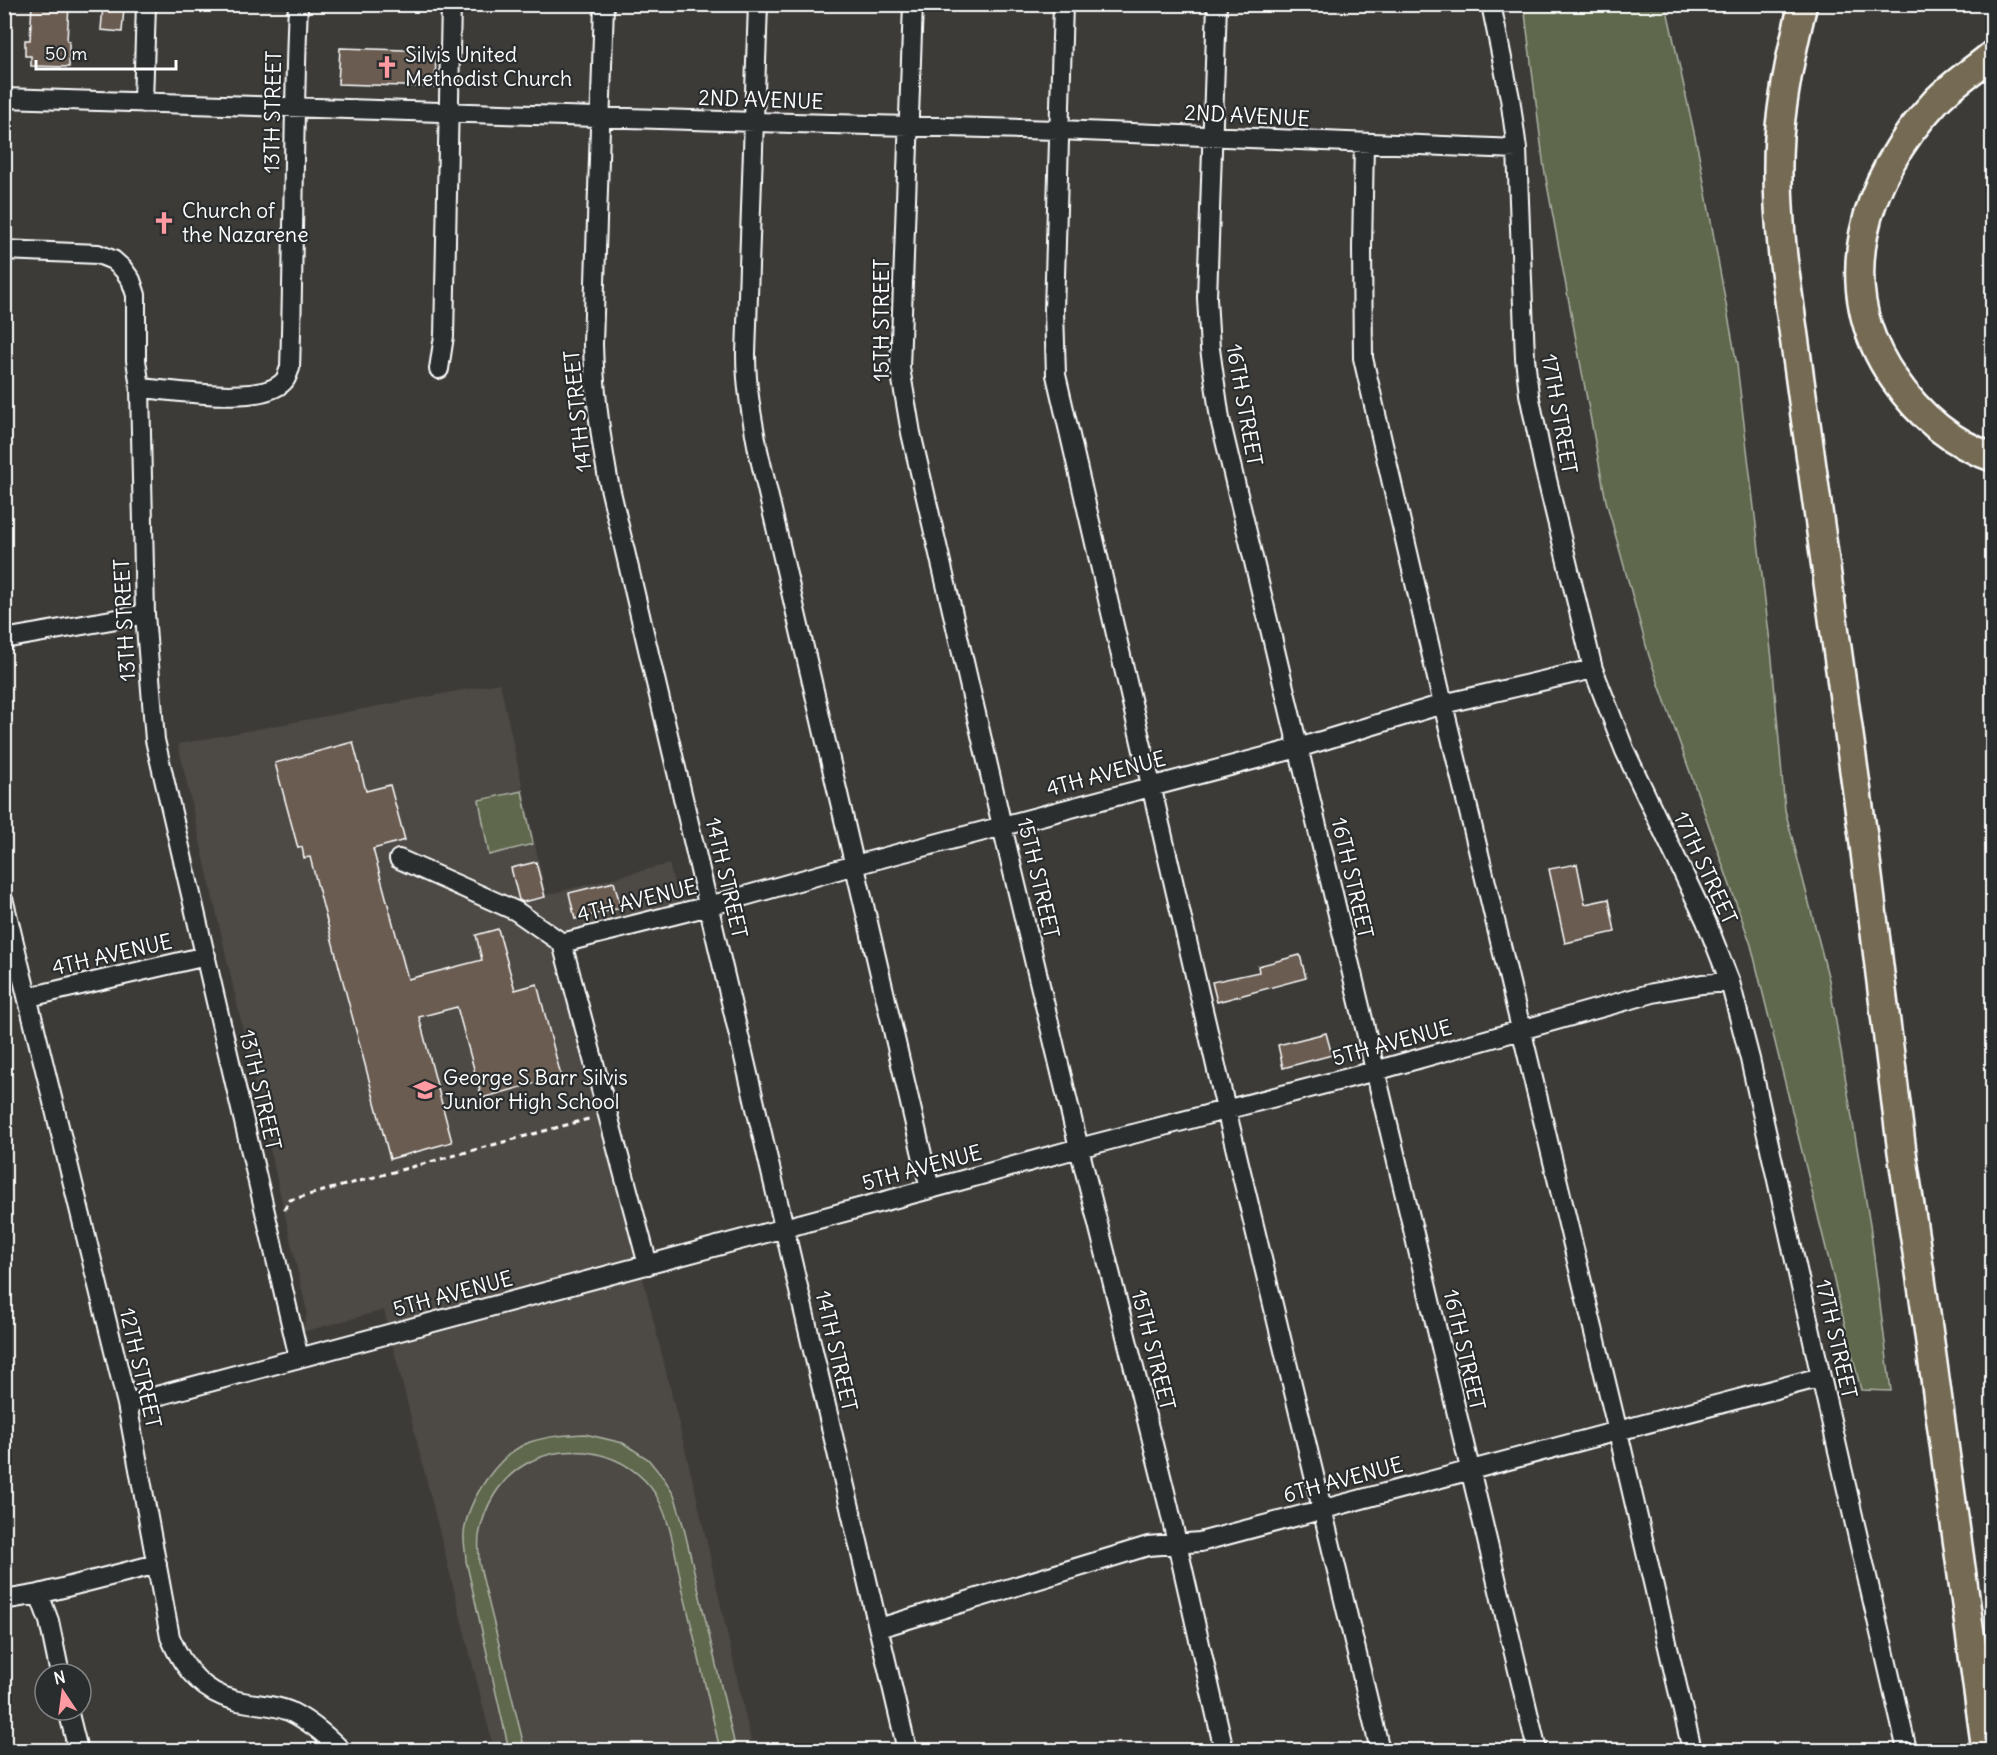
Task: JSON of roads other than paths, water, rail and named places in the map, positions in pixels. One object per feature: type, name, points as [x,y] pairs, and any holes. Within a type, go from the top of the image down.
[{"type":"highway","points":[[1803,4],[1788,64],[1779,138],[1779,214],[1783,257],[1863,836],[1902,1152],[1986,1750]]},
{"type":"highway","points":[[1992,55],[1938,100],[1911,129],[1887,167],[1875,194],[1864,226],[1859,256],[1860,289],[1865,319],[1875,348],[1889,372],[1919,410],[1941,430],[1992,457]]},
{"type":"street","points":[[142,103],[146,4]]},
{"type":"street","name":"13TH STREET","points":[[298,4],[290,368],[285,381],[264,391],[227,396],[140,388],[145,614],[155,740],[299,1358]]},
{"type":"street","points":[[440,369],[444,336],[451,4]]},
{"type":"street","name":"14TH STREET","points":[[604,4],[592,344],[594,391],[599,429],[608,479],[907,1750]]},
{"type":"street","points":[[759,4],[746,354],[749,401],[758,450],[930,1190]]},
{"type":"street","name":"15TH STREET","points":[[913,4],[900,368],[914,444],[1002,826],[1169,1508],[1224,1750]]},
{"type":"street","points":[[1064,4],[1054,311],[1056,375],[1226,1109],[1380,1750]]},
{"type":"street","name":"16TH STREET","points":[[1217,4],[1207,298],[1210,349],[1220,419],[1537,1750]]},
{"type":"street","name":"17TH STREET","points":[[1491,4],[1510,98],[1517,149],[1524,358],[1544,466],[1593,669],[1624,751],[1706,921],[1730,982],[1750,1059],[1907,1750]]},
{"type":"street","name":"2ND AVENUE","points":[[4,98],[1059,130],[1517,149]]},
{"type":"street","points":[[1364,143],[1362,248],[1364,358],[1443,704],[1692,1750]]},
{"type":"street","points":[[4,250],[98,254],[113,260],[123,269],[131,280],[136,295],[136,360],[140,388]]},
{"type":"street","points":[[4,639],[145,614]]},
{"type":"street","name":"4TH AVENUE","points":[[562,942],[709,906],[1298,748],[1443,704],[1593,669]]},
{"type":"street","points":[[399,859],[516,911],[562,942],[648,1265]]},
{"type":"street","name":"12TH STREET","points":[[4,902],[127,1404],[170,1637],[177,1655],[188,1671],[212,1691],[233,1700],[288,1711],[315,1727],[340,1750]]},
{"type":"street","name":"4TH AVENUE","points":[[29,997],[206,956]]},
{"type":"street","name":"5TH AVENUE","points":[[127,1404],[930,1190],[1079,1148],[1375,1071],[1653,993],[1702,984],[1730,982]]},
{"type":"street","name":"6TH AVENUE","points":[[879,1629],[1148,1546],[1200,1542],[1821,1377]]},
{"type":"street","points":[[4,1600],[39,1594],[157,1564]]},
{"type":"street","points":[[39,1594],[49,1621],[58,1662]]},
{"type":"street","points":[[71,1722],[78,1750]]},
{"type":"place","name":"Silvis United Methodist Church","points":[[387,67]]},
{"type":"place","name":"Church of the Nazarene","points":[[164,223]]},
{"type":"place","name":"George S Barr Silvis Junior High School","points":[[425,1090]]}]
